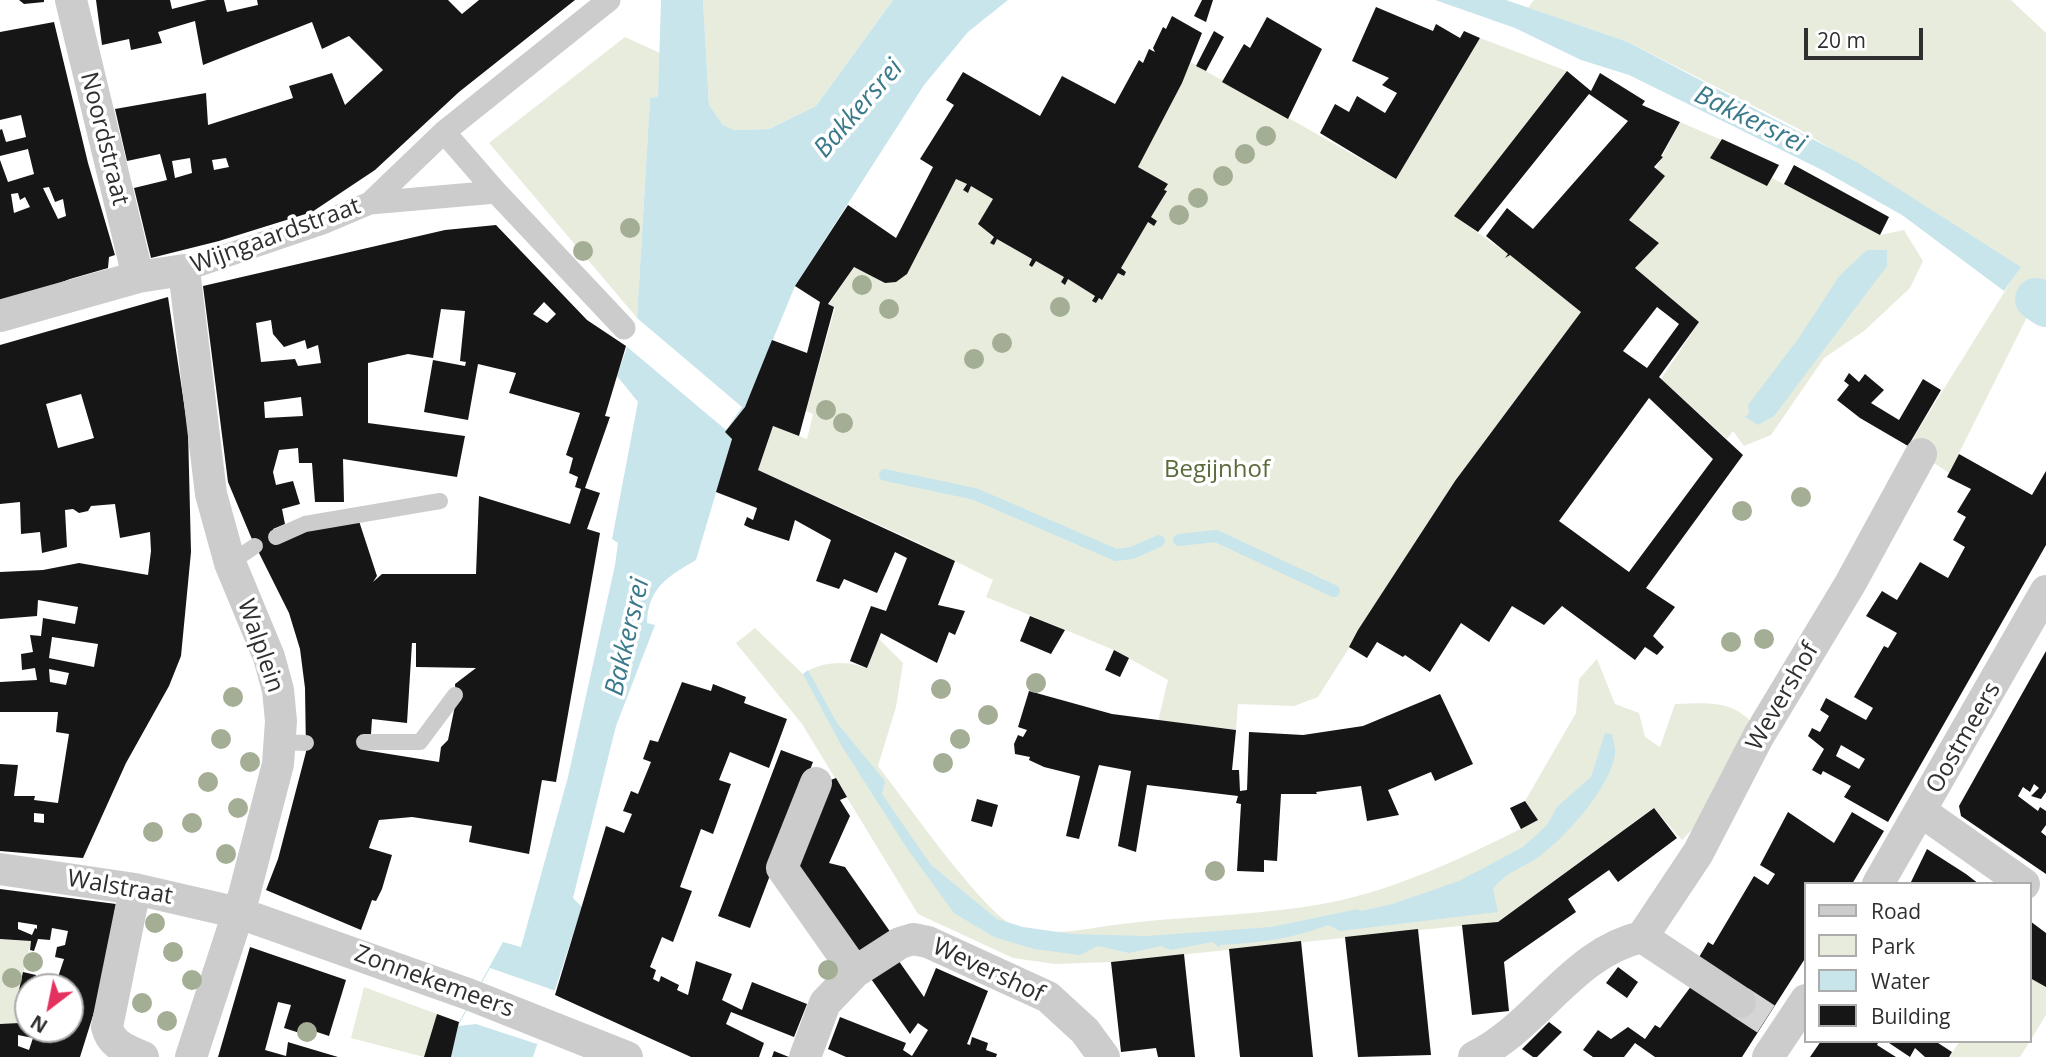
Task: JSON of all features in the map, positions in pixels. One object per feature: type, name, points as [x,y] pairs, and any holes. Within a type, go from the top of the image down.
[{"type":"street","name":"Noordstraat","points":[[71,0],[138,277]]},
{"type":"street","name":"Wijngaardstraat","points":[[0,316],[138,277],[184,270],[325,222],[370,203],[444,132],[609,0]]},
{"type":"street","points":[[444,132],[624,328]]},
{"type":"street","points":[[370,203],[496,191]]},
{"type":"street","name":"Walplein","points":[[184,270],[211,494],[243,554],[275,679],[281,721],[293,743],[278,764],[239,913],[191,1057]]},
{"type":"street","name":"Wevershof","points":[[1643,937],[1698,852],[1758,737],[1850,584],[1921,454]]},
{"type":"street","name":"Oostmeers","points":[[1879,882],[2046,591]]},
{"type":"street","points":[[816,783],[782,868],[855,972]]},
{"type":"street","points":[[1922,811],[2021,882]]},
{"type":"street","name":"Walstraat","points":[[0,869],[135,889],[239,913]]},
{"type":"street","points":[[135,889],[107,1027],[108,1034],[119,1046],[143,1057]]},
{"type":"street","name":"Zonnekemeers","points":[[239,913],[468,993],[627,1057]]},
{"type":"street","points":[[1474,1057],[1511,1032],[1599,954],[1618,942],[1643,937],[1740,1002]]},
{"type":"street","name":"Wevershof","points":[[805,1057],[825,1003],[855,972],[900,943],[913,939],[928,942],[1048,997],[1086,1031],[1104,1057]]},
{"type":"street","points":[[1773,1036],[1804,1002]]},
{"type":"lane","points":[[276,537],[306,524],[439,501]]},
{"type":"lane","points":[[364,742],[420,742],[455,695]]},
{"type":"green space","points":[[703,0],[893,0],[816,106],[769,129],[734,130],[723,125],[709,105]]},
{"type":"green space","points":[[1534,0],[2011,0],[2046,33],[2046,289],[2042,287],[1949,473],[1908,446],[2020,267],[1799,129],[1628,42],[1528,8]]},
{"type":"green space","points":[[625,37],[660,53],[658,97],[650,99],[637,318],[489,143]]},
{"type":"green space","name":"Begijnhof","points":[[1480,38],[1567,71],[1454,216],[1508,254],[1505,258],[1510,255],[1581,312],[1455,481],[1318,697],[1294,706],[1238,704],[1236,730],[1158,721],[1168,680],[1114,650],[986,597],[993,580],[915,541],[758,470],[773,426],[807,439],[813,414],[806,411],[835,308],[829,304],[854,267],[885,283],[905,276],[956,179],[967,184],[963,191],[968,193],[971,186],[993,199],[988,233],[994,237],[991,243],[994,244],[997,239],[1032,259],[1029,264],[1032,266],[1036,261],[1064,277],[1061,282],[1064,284],[1068,279],[1095,296],[1092,301],[1096,303],[1099,298],[1103,299],[1118,273],[1124,276],[1126,273],[1121,268],[1166,192],[1164,190],[1168,184],[1138,167],[1190,62],[1396,179]]},
{"type":"green space","points":[[1680,122],[1779,165],[1772,178],[1880,235],[1904,230],[1923,261],[1910,288],[1864,331],[1824,358],[1771,435],[1744,446],[1733,431],[1727,439],[1661,379],[1699,322],[1635,268],[1659,243],[1629,220]]},
{"type":"green space","points":[[755,628],[803,674],[817,666],[834,663],[866,668],[878,638],[903,663],[896,707],[878,766],[981,897],[1011,924],[1037,931],[1066,932],[1148,921],[1259,912],[1342,900],[1417,876],[1490,844],[1538,820],[1525,801],[1576,713],[1579,679],[1597,659],[1615,704],[1639,713],[1645,737],[1660,747],[1675,704],[1730,707],[1756,728],[1697,825],[1682,840],[1653,808],[1498,922],[1111,962],[1055,964],[1013,958],[918,914],[802,724],[736,643]]},
{"type":"green space","points":[[0,939],[31,941],[23,973],[14,973],[14,1023],[0,1024]]},
{"type":"green space","points":[[2032,978],[2046,987],[2046,1015],[2032,1038]]},
{"type":"green space","points":[[364,987],[437,1014],[424,1057],[351,1038]]},
{"type":"green space","points":[[1959,1043],[2029,1043],[2020,1057],[1949,1057]]},
{"type":"water","points":[[661,0],[703,0],[709,105],[723,125],[734,130],[769,129],[816,106],[893,0],[1008,0],[968,32],[924,85],[795,286],[745,407],[725,432],[732,439],[696,560],[669,577],[651,600],[647,623],[655,625],[616,726],[573,898],[582,907],[533,1057],[451,1057],[459,1022],[503,942],[521,947],[568,777],[615,565],[618,543],[612,539],[638,402],[617,376],[637,318],[650,98],[658,97]]},
{"type":"water","points":[[1435,0],[1506,0],[1628,42],[1858,163],[2021,267],[2004,291],[1902,215],[1822,170],[1629,75],[1581,60],[1515,28]]},
{"type":"water","points":[[1867,250],[1887,250],[1887,266],[1774,416],[1758,425],[1745,417],[1749,414],[1748,405],[1798,339],[1840,275]]},
{"type":"water","points":[[808,670],[837,723],[885,781],[882,794],[931,865],[997,919],[1023,927],[1072,934],[1146,936],[1271,927],[1392,904],[1459,881],[1523,847],[1547,825],[1557,807],[1591,777],[1605,733],[1612,734],[1615,755],[1595,798],[1572,826],[1548,850],[1508,875],[1493,889],[1498,912],[1340,931],[1328,925],[1288,937],[1220,945],[1219,948],[1213,942],[1171,950],[1161,946],[1129,953],[1098,946],[1080,955],[1034,949],[994,937],[954,913],[906,847],[841,745],[803,674]]},
{"type":"pier","points":[[637,318],[742,407],[726,430],[626,346]]},
{"type":"pier","points":[[490,968],[556,991],[537,1044],[476,1024],[458,1026]]},
{"type":"building","points":[[19,0],[44,0],[44,2],[24,4]]},
{"type":"building","points":[[96,0],[170,0],[172,9],[207,0],[224,0],[227,12],[258,5],[257,0],[448,0],[462,14],[479,0],[575,0],[459,92],[375,170],[312,212],[219,241],[151,258],[134,188],[167,180],[160,154],[127,161],[115,109],[206,93],[208,125],[293,98],[289,86],[332,73],[345,105],[383,70],[349,36],[322,49],[312,22],[203,65],[195,21],[158,32],[162,43],[131,50],[129,39],[102,45]],"holes":[[[190,158],[192,173],[175,178],[172,161]],[[226,158],[229,167],[214,170],[212,160]]]},
{"type":"building","points":[[1202,0],[1213,0],[1206,22],[1194,16]]},
{"type":"building","points":[[1376,7],[1433,31],[1436,24],[1460,38],[1464,31],[1480,38],[1396,179],[1320,133],[1335,104],[1349,112],[1357,96],[1385,113],[1397,93],[1382,85],[1389,78],[1352,61]]},
{"type":"building","points":[[1172,16],[1202,33],[1182,83],[1138,167],[1168,184],[1164,190],[1167,191],[1151,217],[1157,221],[1154,226],[1148,222],[1121,268],[1126,272],[1124,276],[1118,273],[1102,300],[1099,298],[1096,303],[1092,301],[1095,296],[1068,279],[1065,285],[1061,282],[1064,277],[1036,261],[1032,267],[1029,265],[1032,259],[997,239],[994,245],[990,243],[994,237],[978,224],[993,199],[971,186],[968,193],[963,190],[967,184],[956,179],[907,274],[896,282],[885,283],[854,267],[828,304],[834,307],[799,436],[773,426],[758,470],[955,561],[938,605],[965,611],[955,635],[949,632],[937,663],[881,633],[867,668],[850,661],[871,606],[886,611],[907,558],[895,552],[877,593],[844,579],[839,589],[816,581],[831,540],[795,520],[789,541],[750,528],[744,525],[747,517],[753,520],[757,508],[716,492],[732,439],[725,432],[745,407],[772,340],[807,353],[820,302],[795,286],[848,205],[896,238],[933,167],[920,159],[954,105],[946,100],[963,72],[1040,116],[1062,76],[1115,104],[1139,60],[1143,63],[1149,49],[1155,52],[1153,48],[1163,27],[1166,29]]},
{"type":"building","points":[[1267,17],[1322,49],[1288,119],[1222,82],[1244,44],[1250,48]]},
{"type":"building","points":[[54,22],[88,163],[115,255],[109,257],[108,268],[70,279],[0,306],[0,160],[8,182],[34,174],[28,149],[0,156],[0,130],[2,129],[6,142],[26,137],[21,115],[0,120],[0,32]],"holes":[[[49,187],[55,202],[63,199],[66,216],[58,219],[43,188]],[[18,193],[20,200],[25,197],[30,207],[14,213],[11,194]]]},
{"type":"building","points":[[1214,31],[1224,37],[1206,71],[1196,66]]},
{"type":"building","points":[[1567,71],[1591,91],[1600,73],[1645,101],[1642,105],[1680,122],[1661,156],[1663,157],[1654,167],[1665,176],[1629,220],[1659,243],[1635,268],[1699,322],[1659,377],[1743,455],[1646,588],[1675,607],[1653,636],[1664,647],[1657,655],[1645,647],[1635,660],[1562,606],[1544,625],[1512,606],[1489,642],[1461,623],[1430,672],[1405,655],[1403,657],[1377,642],[1367,658],[1349,647],[1455,481],[1581,312],[1510,255],[1505,258],[1508,254],[1486,236],[1507,208],[1533,229],[1628,121],[1589,94],[1478,232],[1454,216]],"holes":[[[1657,307],[1679,324],[1647,368],[1623,351]],[[1649,398],[1713,459],[1629,572],[1559,521]]]},
{"type":"building","points":[[1722,139],[1779,165],[1767,186],[1710,158]]},
{"type":"building","points":[[1794,165],[1889,217],[1880,235],[1784,184]]},
{"type":"building","points":[[496,225],[587,320],[626,346],[605,416],[610,417],[585,488],[600,493],[587,529],[600,533],[556,782],[542,780],[529,854],[469,842],[472,826],[412,817],[379,820],[369,848],[392,855],[382,889],[376,901],[372,900],[361,930],[266,890],[278,859],[306,752],[305,688],[300,649],[289,613],[251,537],[228,482],[203,286],[445,230]],"holes":[[[544,302],[556,314],[547,323],[533,314]],[[441,309],[465,311],[460,361],[466,362],[465,366],[433,360],[424,412],[468,420],[478,364],[516,373],[509,393],[580,413],[566,455],[573,458],[569,473],[578,477],[575,487],[581,489],[570,524],[479,496],[476,574],[382,574],[373,582],[377,576],[359,521],[310,530],[278,544],[273,529],[285,524],[282,509],[300,504],[293,481],[276,485],[273,472],[279,450],[298,448],[299,463],[312,463],[315,502],[344,502],[343,459],[457,477],[465,436],[368,423],[368,363],[408,354],[433,358]],[[271,320],[273,334],[284,347],[305,340],[307,349],[318,345],[321,363],[298,366],[295,359],[261,362],[256,323]],[[301,397],[303,416],[265,418],[264,402]],[[412,643],[416,643],[416,667],[476,668],[455,684],[456,701],[448,740],[441,747],[439,762],[364,750],[363,734],[371,734],[372,719],[407,723]]]},
{"type":"building","points":[[168,297],[188,430],[191,552],[181,656],[169,686],[126,763],[83,858],[0,851],[0,764],[18,765],[14,796],[35,796],[34,800],[58,803],[69,734],[56,732],[58,712],[0,712],[0,682],[37,680],[35,668],[22,670],[21,654],[33,652],[30,635],[41,636],[43,618],[75,624],[78,607],[38,600],[37,616],[0,619],[0,572],[43,570],[79,563],[148,575],[150,532],[120,538],[115,504],[91,506],[88,511],[79,513],[73,509],[65,510],[67,547],[42,553],[40,532],[21,534],[20,502],[0,504],[0,345]],"holes":[[[81,394],[94,438],[58,448],[46,404]],[[52,637],[98,644],[94,667],[49,658]],[[49,669],[69,673],[66,685],[50,682]],[[34,813],[44,814],[44,823],[34,822]]]},
{"type":"building","points":[[1849,373],[1859,382],[1865,374],[1884,390],[1871,403],[1899,420],[1923,379],[1941,390],[1908,446],[1860,418],[1837,400],[1849,385],[1844,381]]},
{"type":"building","points":[[1959,454],[2032,495],[2046,471],[2046,545],[1888,822],[1844,797],[1851,786],[1823,771],[1821,775],[1812,770],[1824,749],[1808,736],[1812,728],[1820,732],[1829,716],[1820,710],[1826,698],[1866,720],[1873,708],[1854,697],[1884,646],[1888,648],[1897,633],[1866,616],[1882,591],[1897,600],[1920,562],[1948,578],[1965,547],[1953,540],[1966,517],[1957,512],[1971,489],[1947,477]],"holes":[[[1841,745],[1865,759],[1859,769],[1836,756]]]},
{"type":"building","points":[[1030,616],[1065,630],[1051,654],[1020,641]]},
{"type":"building","points":[[1114,650],[1129,658],[1120,677],[1105,670]]},
{"type":"building","points":[[2046,651],[2046,792],[2041,799],[2031,796],[2039,788],[2034,784],[2030,792],[2023,787],[2018,796],[2038,811],[2040,807],[2046,811],[2046,825],[2041,832],[2046,836],[2046,874],[1961,816],[1959,806]]},
{"type":"building","points":[[682,682],[711,691],[713,684],[746,697],[744,703],[787,719],[769,768],[730,752],[719,780],[731,784],[713,834],[701,829],[680,887],[692,891],[673,942],[662,937],[650,967],[656,970],[653,979],[659,982],[661,976],[679,985],[677,990],[688,995],[696,961],[732,974],[722,1000],[742,1010],[752,982],[807,1004],[794,1037],[731,1012],[726,1024],[764,1043],[759,1057],[691,1057],[555,995],[606,826],[624,833],[632,814],[623,811],[631,791],[638,794],[651,762],[643,759],[650,740],[658,742]]},
{"type":"building","points":[[1029,691],[1112,714],[1236,730],[1232,770],[1239,770],[1240,791],[1247,790],[1249,732],[1303,735],[1363,726],[1440,694],[1473,764],[1435,781],[1431,772],[1388,790],[1399,815],[1367,821],[1361,786],[1316,792],[1317,794],[1281,794],[1277,861],[1264,860],[1264,872],[1237,871],[1241,804],[1236,803],[1238,796],[1147,785],[1136,852],[1118,846],[1131,771],[1099,765],[1079,839],[1066,836],[1080,776],[1044,767],[1029,760],[1030,757],[1015,754],[1014,744],[1018,735],[1023,737],[1027,730],[1018,727]]},
{"type":"building","points":[[781,750],[813,762],[750,928],[718,916]]},
{"type":"building","points":[[836,778],[847,797],[840,800],[850,816],[829,863],[845,867],[891,933],[856,957],[794,866],[828,781]]},
{"type":"building","points":[[977,799],[998,805],[992,827],[971,821]]},
{"type":"building","points":[[1525,801],[1538,820],[1521,829],[1510,808]]},
{"type":"building","points":[[1654,808],[1677,838],[1618,882],[1609,870],[1568,899],[1576,912],[1504,962],[1509,1011],[1472,1015],[1462,925],[1498,922]]},
{"type":"building","points":[[1788,812],[1834,843],[1852,812],[1884,831],[1853,882],[1804,882],[1804,960],[1742,1057],[1655,1057],[1635,1043],[1624,1057],[1593,1057],[1583,1050],[1598,1030],[1611,1039],[1628,1027],[1645,1039],[1655,1025],[1660,1028],[1692,985],[1698,959],[1708,942],[1713,945],[1754,876],[1768,885],[1775,874],[1760,865]]},
{"type":"building","points":[[1927,849],[1976,882],[1911,882]]},
{"type":"building","points":[[0,889],[116,904],[101,990],[80,1057],[0,1057],[0,1024],[14,1023],[14,1043],[29,1050],[31,1043],[84,1043],[84,973],[59,973],[64,959],[55,957],[57,947],[65,945],[68,931],[52,928],[50,940],[38,939],[34,951],[30,950],[31,941],[0,939]],"holes":[[[18,922],[37,925],[32,935],[18,929]]]},
{"type":"building","points":[[2032,922],[2046,933],[2046,987],[2032,979]]},
{"type":"building","points":[[1418,929],[1431,1055],[1358,1057],[1345,937]]},
{"type":"building","points":[[1301,941],[1313,1057],[1240,1057],[1229,949]]},
{"type":"building","points":[[250,947],[346,980],[329,1036],[305,1028],[303,1034],[284,1028],[291,1005],[278,1002],[265,1050],[286,1056],[288,1042],[338,1057],[218,1057]]},
{"type":"building","points":[[1184,954],[1195,1057],[1158,1057],[1156,1048],[1121,1052],[1111,962]]},
{"type":"building","points":[[896,957],[924,997],[936,968],[988,991],[967,1044],[970,1045],[972,1037],[988,1043],[986,1050],[997,1054],[996,1057],[846,1057],[828,1049],[840,1017],[906,1043],[903,1050],[912,1056],[928,1030],[918,1023],[910,1034],[869,976]]},
{"type":"building","points":[[1618,967],[1638,982],[1627,998],[1606,983]]},
{"type":"building","points":[[437,1014],[459,1022],[451,1057],[424,1057]]},
{"type":"building","points":[[1549,1022],[1562,1032],[1537,1057],[1533,1057],[1522,1049]]},
{"type":"building","points":[[1820,1043],[1878,1043],[1877,1045],[1896,1057],[1810,1057]]},
{"type":"building","points":[[1889,1043],[1938,1043],[1952,1052],[1949,1057],[1925,1057],[1915,1048],[1910,1057]]},
{"type":"building","points":[[774,1051],[789,1057],[772,1057]]},
{"type":"waterway","name":"Bakkersrei","points":[[2036,299],[2046,306]]},
{"type":"waterway","points":[[885,475],[975,494],[1116,555],[1132,553],[1159,541]]},
{"type":"waterway","points":[[1179,540],[1216,536],[1334,591]]},
{"type":"tunnel","points":[[1740,1002],[1766,1019]]}]
